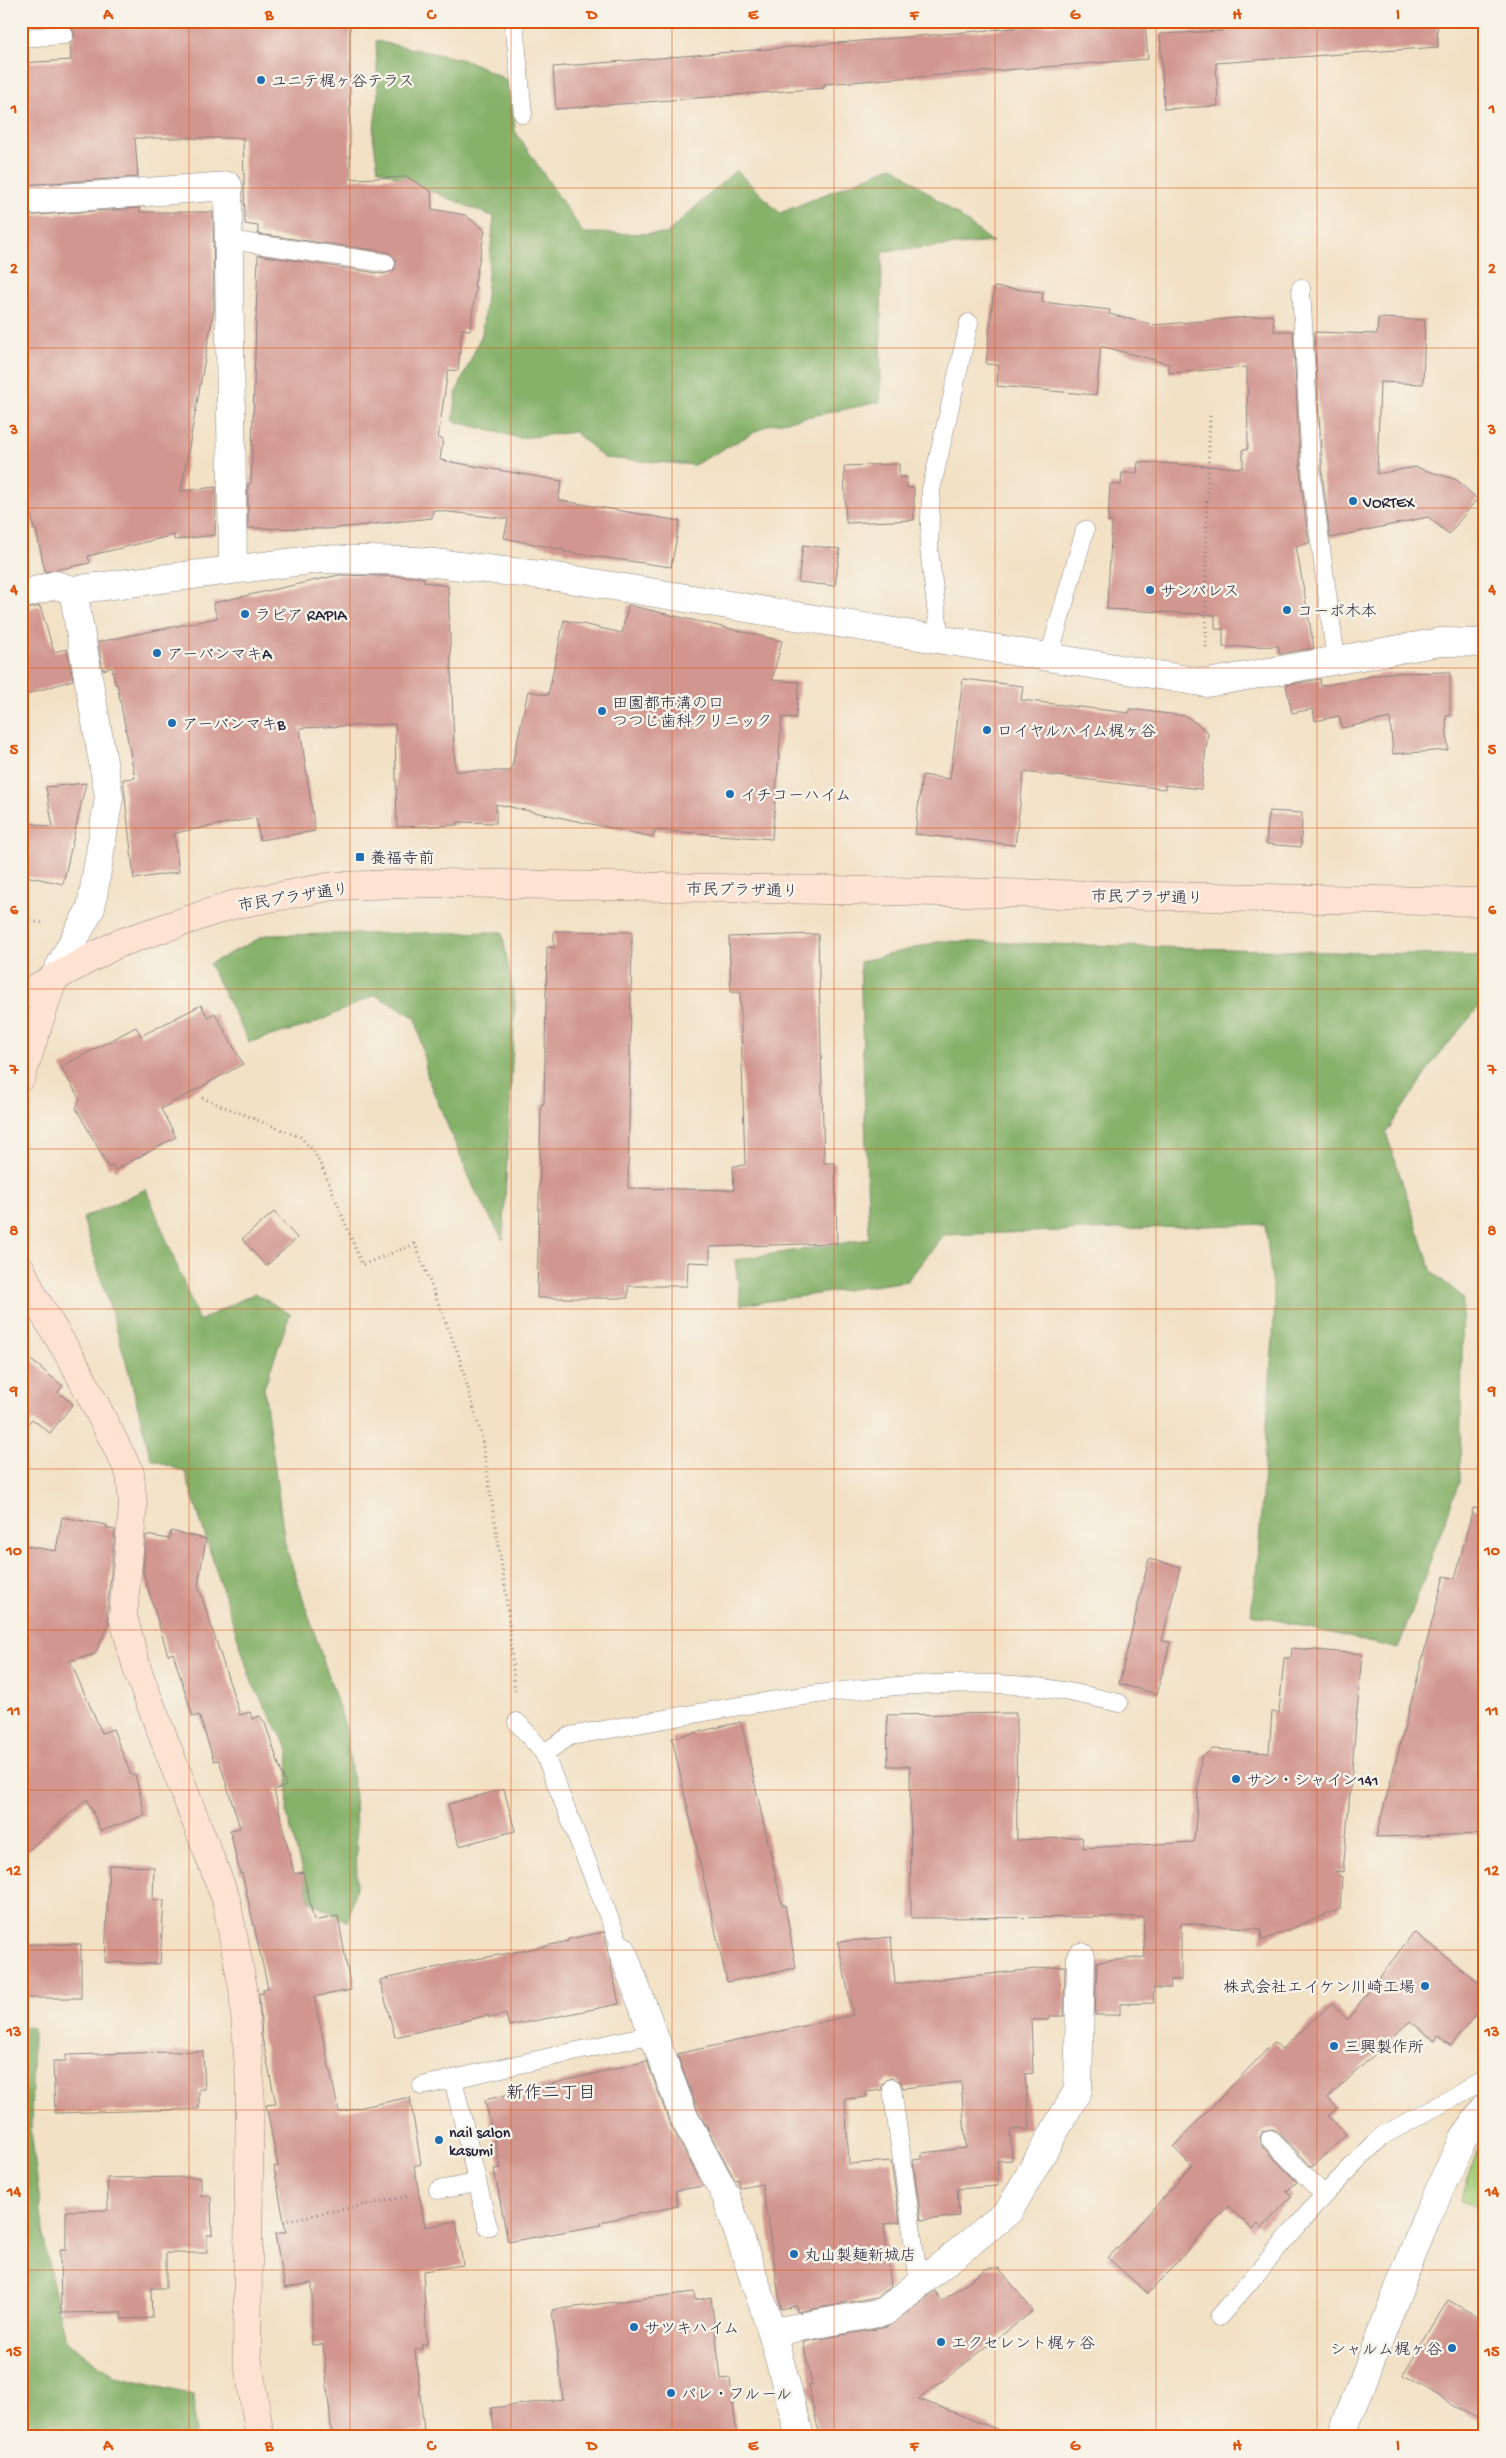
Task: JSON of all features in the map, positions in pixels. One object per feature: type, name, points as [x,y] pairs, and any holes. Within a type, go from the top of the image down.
[{"type":"street","points":[[21,201],[228,186],[233,568]]},
{"type":"street","points":[[23,590],[55,585],[74,590],[233,568],[319,559],[417,561],[558,577],[1206,683],[1440,642],[1485,643]]},
{"type":"street","points":[[21,1077],[54,977],[91,908],[109,797],[74,590]]},
{"type":"street","name":"市民プラザ通り","points":[[21,996],[117,944],[232,905],[334,886],[451,884],[1485,902]]},
{"type":"street","points":[[21,1269],[34,1297],[76,1365],[130,1473],[133,1506],[123,1616],[138,1672],[226,1898],[243,1988],[250,2083],[247,2356],[260,2437]]},
{"type":"street","points":[[622,1950],[684,2117],[726,2196],[772,2332],[800,2437]]},
{"type":"street","points":[[772,2332],[884,2312],[1009,2210],[1078,2090],[1081,1958]]},
{"type":"street","points":[[1341,2437],[1426,2219],[1463,2139],[1485,2108]]},
{"type":"lane","points":[[514,21],[523,114]]},
{"type":"lane","points":[[21,38],[64,35]]},
{"type":"lane","points":[[229,240],[386,263]]},
{"type":"lane","points":[[1301,288],[1312,482],[1336,660]]},
{"type":"lane","points":[[940,639],[929,549],[931,490],[969,323]]},
{"type":"lane","points":[[1049,657],[1085,530]]},
{"type":"lane","points":[[544,1753],[570,1736],[854,1689],[931,1685],[1015,1685],[1078,1693],[1119,1703]]},
{"type":"lane","points":[[517,1722],[544,1753],[622,1950]]},
{"type":"lane","points":[[422,2086],[653,2034]]},
{"type":"lane","points":[[453,2079],[488,2227]]},
{"type":"lane","points":[[1219,2317],[1324,2195],[1382,2136],[1485,2080]]},
{"type":"lane","points":[[892,2088],[919,2283]]},
{"type":"lane","points":[[1270,2139],[1324,2195]]},
{"type":"lane","points":[[438,2190],[477,2183]]},
{"type":"path","points":[[1206,683],[1206,536],[1210,413]]},
{"type":"path","points":[[202,1098],[300,1137],[313,1150],[328,1180],[362,1265],[416,1244],[459,1356],[481,1434],[506,1592],[517,1722]]},
{"type":"path","points":[[248,2228],[438,2190]]},
{"type":"green space","points":[[376,41],[469,61],[509,81],[515,131],[583,233],[666,234],[736,170],[780,213],[893,166],[993,242],[882,251],[880,402],[768,425],[694,465],[604,458],[575,432],[520,438],[453,421],[457,391],[482,334],[494,217],[378,169],[373,136],[378,95]]},
{"type":"green space","points":[[502,932],[515,1004],[503,1240],[474,1188],[428,1079],[416,1018],[375,995],[311,1025],[249,1042],[209,964],[266,935]]},
{"type":"green space","points":[[941,941],[1480,956],[1478,1008],[1436,1058],[1386,1133],[1432,1272],[1463,1297],[1460,1480],[1398,1649],[1251,1614],[1258,1557],[1275,1305],[1265,1224],[944,1235],[907,1281],[741,1305],[735,1260],[869,1239],[860,962]]},
{"type":"green space","points":[[146,1189],[199,1321],[255,1293],[290,1314],[264,1388],[285,1544],[345,1726],[355,1797],[357,1883],[348,1922],[310,1901],[287,1815],[289,1750],[252,1683],[185,1472],[151,1459],[126,1361],[83,1218]]},
{"type":"green space","points":[[21,2026],[33,2028],[31,2130],[46,2253],[65,2340],[116,2377],[194,2395],[196,2433],[187,2437],[21,2437]]},
{"type":"green space","points":[[1485,2140],[1485,2208],[1460,2201],[1479,2148]]},
{"type":"building","points":[[69,21],[350,21],[350,179],[407,177],[431,191],[432,209],[465,215],[485,230],[474,287],[476,287],[470,330],[462,329],[458,371],[448,370],[438,438],[443,439],[440,460],[562,481],[558,500],[680,521],[671,567],[564,552],[564,550],[504,538],[508,519],[433,510],[432,518],[328,529],[248,528],[248,484],[251,483],[258,255],[384,274],[394,270],[396,260],[388,252],[258,234],[258,226],[245,224],[243,138],[135,138],[138,177],[21,185],[21,63],[71,60],[70,44],[75,35]]},
{"type":"building","points":[[1097,21],[1145,21],[1148,59],[824,84],[824,88],[556,109],[553,67]]},
{"type":"building","points":[[1241,21],[1437,21],[1438,47],[1216,63],[1218,106],[1164,109],[1160,34],[1221,31],[1220,23]]},
{"type":"building","points":[[140,208],[140,212],[213,212],[214,309],[181,491],[216,487],[215,535],[174,540],[174,535],[88,556],[90,563],[45,572],[36,529],[34,530],[21,457],[21,216]]},
{"type":"building","points":[[994,287],[1043,292],[1042,302],[1110,310],[1109,314],[1154,325],[1273,315],[1274,331],[1293,331],[1301,483],[1309,543],[1296,546],[1314,648],[1280,654],[1278,646],[1223,647],[1223,629],[1215,629],[1215,615],[1107,609],[1112,522],[1108,522],[1110,484],[1121,485],[1122,473],[1137,473],[1138,462],[1243,468],[1243,449],[1248,449],[1247,367],[1169,373],[1169,364],[1101,346],[1096,395],[997,386],[998,365],[986,364]]},
{"type":"building","points":[[1378,318],[1425,320],[1423,384],[1380,382],[1377,474],[1415,467],[1457,480],[1477,499],[1449,534],[1428,517],[1330,538],[1323,481],[1314,332],[1377,334]]},
{"type":"building","points":[[899,464],[899,477],[907,477],[907,488],[914,487],[914,520],[846,523],[844,466]]},
{"type":"building","points":[[803,545],[840,549],[835,586],[798,582]]},
{"type":"building","points":[[339,575],[416,577],[424,578],[424,582],[448,586],[455,771],[511,771],[528,691],[548,695],[564,620],[622,633],[628,605],[782,641],[772,680],[799,682],[796,718],[782,717],[772,839],[655,830],[653,837],[496,804],[496,823],[457,822],[457,825],[397,827],[395,724],[300,728],[315,831],[260,840],[256,818],[184,831],[174,834],[179,872],[134,879],[123,779],[135,778],[117,684],[115,684],[112,667],[103,670],[98,642],[217,618],[213,603]]},
{"type":"building","points":[[40,606],[54,652],[67,649],[73,680],[21,696],[21,610]]},
{"type":"building","points":[[1450,672],[1450,716],[1446,716],[1448,750],[1393,754],[1390,718],[1342,728],[1339,716],[1315,721],[1313,709],[1292,713],[1286,685],[1320,679],[1321,686],[1388,673]]},
{"type":"building","points":[[963,679],[1023,686],[1021,700],[1129,713],[1130,709],[1186,716],[1208,732],[1201,789],[1165,785],[1165,789],[1024,772],[1015,845],[915,834],[922,775],[950,779]]},
{"type":"building","points":[[86,783],[63,884],[21,875],[21,821],[53,828],[46,787]]},
{"type":"building","points":[[1269,811],[1302,813],[1301,847],[1266,844]]},
{"type":"building","points":[[554,931],[632,932],[628,1188],[734,1190],[733,1166],[745,1165],[740,992],[731,992],[729,937],[818,934],[824,1163],[835,1163],[837,1243],[710,1247],[710,1263],[688,1262],[687,1286],[628,1286],[628,1298],[537,1298],[541,1104],[544,1104],[547,947],[554,948]]},
{"type":"building","points":[[201,1005],[208,1017],[215,1013],[243,1064],[161,1109],[176,1137],[115,1170],[113,1165],[109,1168],[76,1108],[80,1100],[61,1067],[136,1027],[141,1036]]},
{"type":"building","points":[[274,1212],[297,1238],[266,1266],[242,1239]]},
{"type":"building","points":[[21,1352],[63,1386],[58,1392],[73,1404],[50,1433],[32,1419],[21,1432]]},
{"type":"building","points":[[1473,1508],[1485,1509],[1485,1834],[1376,1837],[1444,1576],[1455,1579]]},
{"type":"building","points":[[62,1517],[107,1525],[107,1528],[115,1530],[107,1615],[109,1623],[95,1654],[70,1661],[102,1733],[113,1729],[131,1775],[135,1774],[145,1815],[101,1831],[87,1799],[23,1855],[21,1545],[56,1551]]},
{"type":"building","points":[[171,1531],[206,1539],[198,1585],[240,1715],[250,1712],[252,1719],[260,1716],[265,1723],[286,1786],[274,1790],[294,1874],[303,1872],[314,1921],[338,1916],[351,1990],[314,1997],[339,2112],[410,2097],[421,2164],[414,2166],[425,2227],[456,2221],[463,2265],[423,2271],[427,2344],[422,2344],[422,2349],[415,2350],[424,2430],[408,2432],[409,2437],[332,2437],[323,2344],[312,2345],[312,2283],[285,2288],[275,2234],[286,2232],[274,2167],[278,2166],[266,2105],[276,2104],[262,2037],[259,1993],[264,1993],[263,1989],[268,1988],[242,1873],[240,1874],[230,1830],[240,1828],[219,1760],[214,1761],[199,1715],[193,1717],[173,1653],[168,1655],[143,1572],[146,1535],[169,1539]]},
{"type":"building","points":[[1149,1559],[1180,1567],[1162,1641],[1170,1642],[1157,1694],[1119,1684]]},
{"type":"building","points":[[1292,1648],[1362,1654],[1343,1872],[1335,1871],[1342,1877],[1340,1909],[1261,1941],[1262,1929],[1181,1923],[1181,1980],[1170,1980],[1171,1988],[1153,1988],[1154,2003],[1120,2004],[1120,2015],[1095,2015],[1097,1962],[1145,1957],[1143,1917],[911,1918],[910,1766],[888,1766],[887,1715],[1016,1713],[1017,1840],[1082,1837],[1083,1848],[1194,1842],[1201,1757],[1213,1749],[1269,1753],[1272,1712],[1279,1713],[1284,1658],[1291,1658]]},
{"type":"building","points":[[741,1722],[782,1905],[785,1905],[796,1968],[727,1982],[672,1738]]},
{"type":"building","points":[[504,1789],[515,1831],[459,1846],[448,1804]]},
{"type":"building","points":[[109,1865],[154,1867],[153,1900],[164,1900],[160,1964],[105,1962]]},
{"type":"building","points":[[604,1932],[619,2004],[509,2026],[506,2014],[489,2018],[489,2015],[395,2037],[380,1980]]},
{"type":"building","points":[[1414,1932],[1485,1987],[1485,2002],[1451,2046],[1438,2036],[1435,2041],[1410,2021],[1328,2098],[1337,2108],[1328,2116],[1346,2134],[1312,2167],[1277,2131],[1272,2129],[1263,2131],[1260,2137],[1262,2146],[1297,2182],[1287,2191],[1292,2196],[1262,2228],[1258,2224],[1253,2230],[1228,2206],[1148,2294],[1108,2258],[1192,2166],[1173,2147],[1274,2042],[1282,2049],[1332,2003],[1347,2020]]},
{"type":"building","points":[[891,1937],[895,1984],[1065,1966],[1064,2016],[1050,2016],[1050,2020],[1031,2020],[1033,2073],[1025,2074],[1030,2129],[1010,2130],[1012,2160],[997,2161],[998,2186],[957,2189],[959,2216],[921,2220],[913,2160],[922,2159],[922,2153],[966,2148],[961,2082],[903,2088],[900,2081],[890,2078],[882,2084],[882,2090],[866,2092],[867,2097],[845,2099],[849,2164],[891,2161],[900,2222],[884,2224],[891,2287],[877,2297],[797,2312],[796,2306],[781,2309],[762,2184],[740,2188],[738,2179],[735,2180],[698,2111],[677,2054],[853,2015],[838,1942]]},
{"type":"building","points":[[21,1944],[81,1944],[81,1998],[21,1998]]},
{"type":"building","points":[[203,2051],[205,2089],[199,2089],[199,2109],[55,2113],[53,2061],[66,2061],[66,2055]]},
{"type":"building","points":[[647,2061],[670,2124],[703,2186],[675,2191],[678,2206],[600,2222],[601,2225],[508,2242],[494,2169],[501,2168],[485,2100]]},
{"type":"building","points":[[201,2177],[201,2196],[211,2196],[212,2235],[207,2235],[207,2253],[166,2253],[166,2288],[151,2288],[152,2318],[121,2319],[121,2312],[61,2313],[60,2250],[66,2250],[66,2211],[108,2210],[107,2178]]},
{"type":"building","points":[[987,2268],[999,2268],[1033,2311],[919,2399],[1009,2434],[1009,2437],[820,2437],[808,2386],[812,2385],[803,2342],[887,2327],[935,2291],[942,2301]]},
{"type":"building","points":[[694,2292],[695,2300],[711,2297],[721,2379],[730,2378],[737,2437],[495,2437],[491,2408],[563,2399],[552,2310]]},
{"type":"building","name":"シャルム梶ヶ谷","points":[[1448,2300],[1485,2321],[1485,2424],[1403,2375]]},
{"type":"place","name":"ユニテ梶ヶ谷テラス","points":[[261,80]]},
{"type":"place","name":"VORTEX","points":[[1353,501]]},
{"type":"place","name":"サンパレス","points":[[1150,590]]},
{"type":"place","name":"コーポ木本","points":[[1287,610]]},
{"type":"place","name":"ラピア RAPIA","points":[[245,614]]},
{"type":"place","name":"アーバンマキA","points":[[157,653]]},
{"type":"place","name":"田園都市溝の口 つつじ歯科クリニック","points":[[602,711]]},
{"type":"place","name":"アーバンマキB","points":[[172,723]]},
{"type":"place","name":"ロイヤルハイム梶ヶ谷","points":[[987,730]]},
{"type":"place","name":"イチコーハイム","points":[[730,794]]},
{"type":"place","name":"養福寺前","points":[[360,857]]},
{"type":"place","name":"サン・シャイン141","points":[[1236,1779]]},
{"type":"place","name":"株式会社エイケン川崎工場","points":[[1425,1986]]},
{"type":"place","name":"三興製作所","points":[[1334,2046]]},
{"type":"place","name":"nail salon kasumi","points":[[439,2140]]},
{"type":"place","name":"丸山製麺新城店","points":[[794,2254]]},
{"type":"place","name":"サツキハイム","points":[[634,2327]]},
{"type":"place","name":"エクセレント梶ヶ谷","points":[[941,2342]]},
{"type":"place","name":"シャルム梶ヶ谷","points":[[1452,2348]]},
{"type":"place","name":"パレ・フルール","points":[[671,2393]]},
{"type":"district","name":"新作二丁目","points":[[551,2092]]}]
